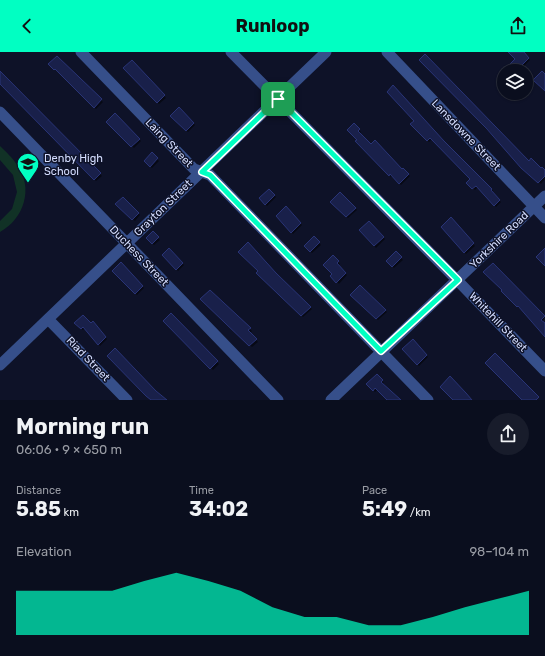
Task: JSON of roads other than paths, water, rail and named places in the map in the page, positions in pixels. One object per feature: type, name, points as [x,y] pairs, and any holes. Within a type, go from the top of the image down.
[{"type":"street","name":"Laing Street","points":[[81,52],[194,169],[210,175],[428,400]]},
{"type":"street","name":"Whitehill Street","points":[[231,52],[458,280],[545,371]]},
{"type":"street","name":"Grayton Street","points":[[0,365],[326,52]]},
{"type":"street","name":"Lansdowne Street","points":[[387,52],[545,218]]},
{"type":"street","name":"Duchess Street","points":[[0,112],[278,400]]},
{"type":"street","name":"Yorkshire Road","points":[[331,400],[545,196]]},
{"type":"street","name":"Riad Street","points":[[48,318],[127,400]]},
{"type":"place","name":"Denby High School","points":[[28,184]]}]
